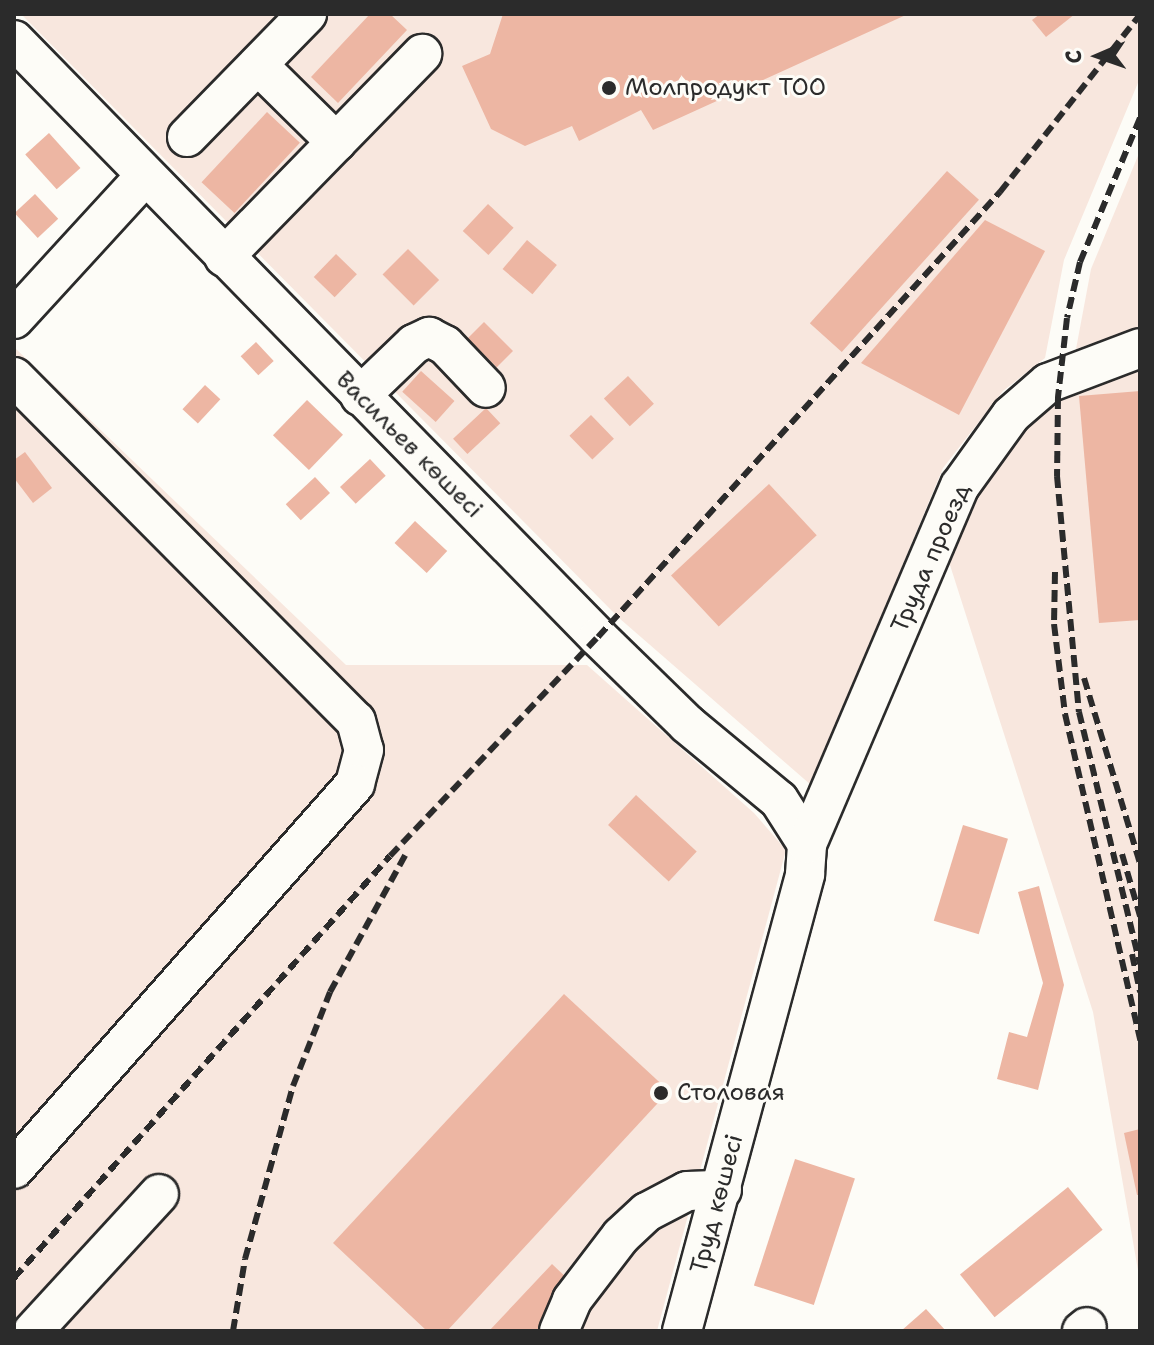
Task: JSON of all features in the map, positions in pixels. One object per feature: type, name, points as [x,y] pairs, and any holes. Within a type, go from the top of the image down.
[{"type":"street","points":[[187,137],[307,14]]},
{"type":"street","name":"Васильев көшесі","points":[[14,40],[360,396],[687,724],[779,800],[807,844]]},
{"type":"street","points":[[224,257],[422,54]]},
{"type":"street","points":[[258,65],[336,142]]},
{"type":"street","points":[[14,319],[145,176]]},
{"type":"street","points":[[360,396],[414,344],[429,337],[445,345],[486,388]]},
{"type":"street","name":"Труда проезд","points":[[807,844],[960,486],[984,450],[1011,415],[1048,383],[1140,348]]},
{"type":"street","points":[[14,377],[356,721],[364,750],[355,784],[14,1169]]},
{"type":"street","name":"Труд көшесі","points":[[682,1331],[805,874],[807,844]]},
{"type":"street","points":[[559,1331],[572,1300],[621,1236],[647,1212],[687,1191],[722,1190]]},
{"type":"street","points":[[33,1331],[159,1194]]},
{"type":"shaded area","points":[[21,14],[1140,14],[1140,78],[1064,260],[1045,358],[1003,391],[943,468],[811,785],[619,618]]},
{"type":"shaded area","points":[[1140,151],[1140,327],[1076,349],[1091,269]]},
{"type":"shaded area","points":[[14,347],[346,665],[587,665],[754,813],[786,850],[657,1331],[14,1331]]},
{"type":"shaded area","points":[[1140,366],[1140,1282],[1093,1012],[949,562],[974,497],[997,458],[1050,400]]},
{"type":"building","points":[[370,14],[390,14],[407,30],[338,103],[311,77]]},
{"type":"building","name":"Молпродукт ТОО","points":[[503,14],[908,14],[653,130],[641,110],[579,141],[572,126],[525,146],[491,129],[462,66],[490,54]]},
{"type":"building","points":[[1040,14],[1075,14],[1046,37],[1032,20]]},
{"type":"building","points":[[267,112],[300,143],[234,213],[202,182]]},
{"type":"building","points":[[49,133],[80,168],[57,189],[25,154]]},
{"type":"building","points":[[947,171],[979,200],[842,352],[810,323]]},
{"type":"building","points":[[35,194],[58,219],[38,238],[15,213]]},
{"type":"building","points":[[488,204],[514,228],[488,255],[463,231]]},
{"type":"building","points":[[985,220],[1045,251],[959,415],[861,363]]},
{"type":"building","points":[[527,240],[557,265],[532,294],[503,269]]},
{"type":"building","points":[[408,249],[439,280],[414,306],[383,274]]},
{"type":"building","points":[[336,254],[357,274],[335,297],[314,277]]},
{"type":"building","points":[[484,322],[513,351],[497,367],[468,338]]},
{"type":"building","points":[[256,342],[274,361],[258,375],[241,356]]},
{"type":"building","points":[[421,371],[454,401],[436,422],[402,392]]},
{"type":"building","points":[[628,376],[654,404],[630,426],[604,399]]},
{"type":"building","points":[[205,385],[220,399],[198,423],[182,409]]},
{"type":"building","points":[[1140,391],[1140,620],[1099,623],[1079,396]]},
{"type":"building","points":[[307,400],[343,435],[309,470],[273,435]]},
{"type":"building","points":[[486,408],[500,423],[467,454],[453,439]]},
{"type":"building","points":[[591,415],[614,439],[592,460],[569,436]]},
{"type":"building","points":[[25,452],[52,488],[33,503],[14,478],[14,460]]},
{"type":"building","points":[[370,459],[386,476],[356,504],[340,487]]},
{"type":"building","points":[[315,477],[330,493],[301,520],[286,504]]},
{"type":"building","points":[[769,484],[817,535],[719,627],[671,575]]},
{"type":"building","points":[[415,521],[447,551],[427,573],[395,543]]},
{"type":"building","points":[[636,795],[697,852],[669,882],[608,825]]},
{"type":"building","points":[[963,825],[1008,839],[979,934],[934,921]]},
{"type":"building","points":[[1039,886],[1064,985],[1038,1090],[997,1079],[1009,1032],[1027,1037],[1043,983],[1018,892]]},
{"type":"building","points":[[564,994],[669,1091],[447,1331],[427,1331],[333,1243]]},
{"type":"building","points":[[1140,1129],[1140,1195],[1137,1195],[1124,1133]]},
{"type":"building","points":[[795,1159],[855,1178],[814,1305],[754,1285]]},
{"type":"building","points":[[1068,1187],[1103,1230],[995,1317],[960,1274]]},
{"type":"building","points":[[552,1264],[591,1301],[563,1331],[489,1331]]},
{"type":"building","points":[[926,1309],[946,1331],[901,1331]]},
{"type":"railway","points":[[14,1278],[390,856],[598,637],[1000,192],[1140,15]]},
{"type":"railway","points":[[1140,118],[1080,262],[1067,318],[1058,397],[1057,476],[1079,712],[1140,964]]},
{"type":"railway","points":[[1055,572],[1054,624],[1065,714],[1140,1040]]},
{"type":"railway","points":[[1084,678],[1140,864]]},
{"type":"railway","points":[[233,1331],[245,1259],[293,1086],[330,992],[408,850]]},
{"type":"railway","points":[[1122,854],[1140,916]]},
{"type":"railway","points":[[1132,954],[1140,992]]},
{"type":"place","name":"Молпродукт ТОО","points":[[609,88]]},
{"type":"place","name":"Столовая","points":[[661,1093]]}]
